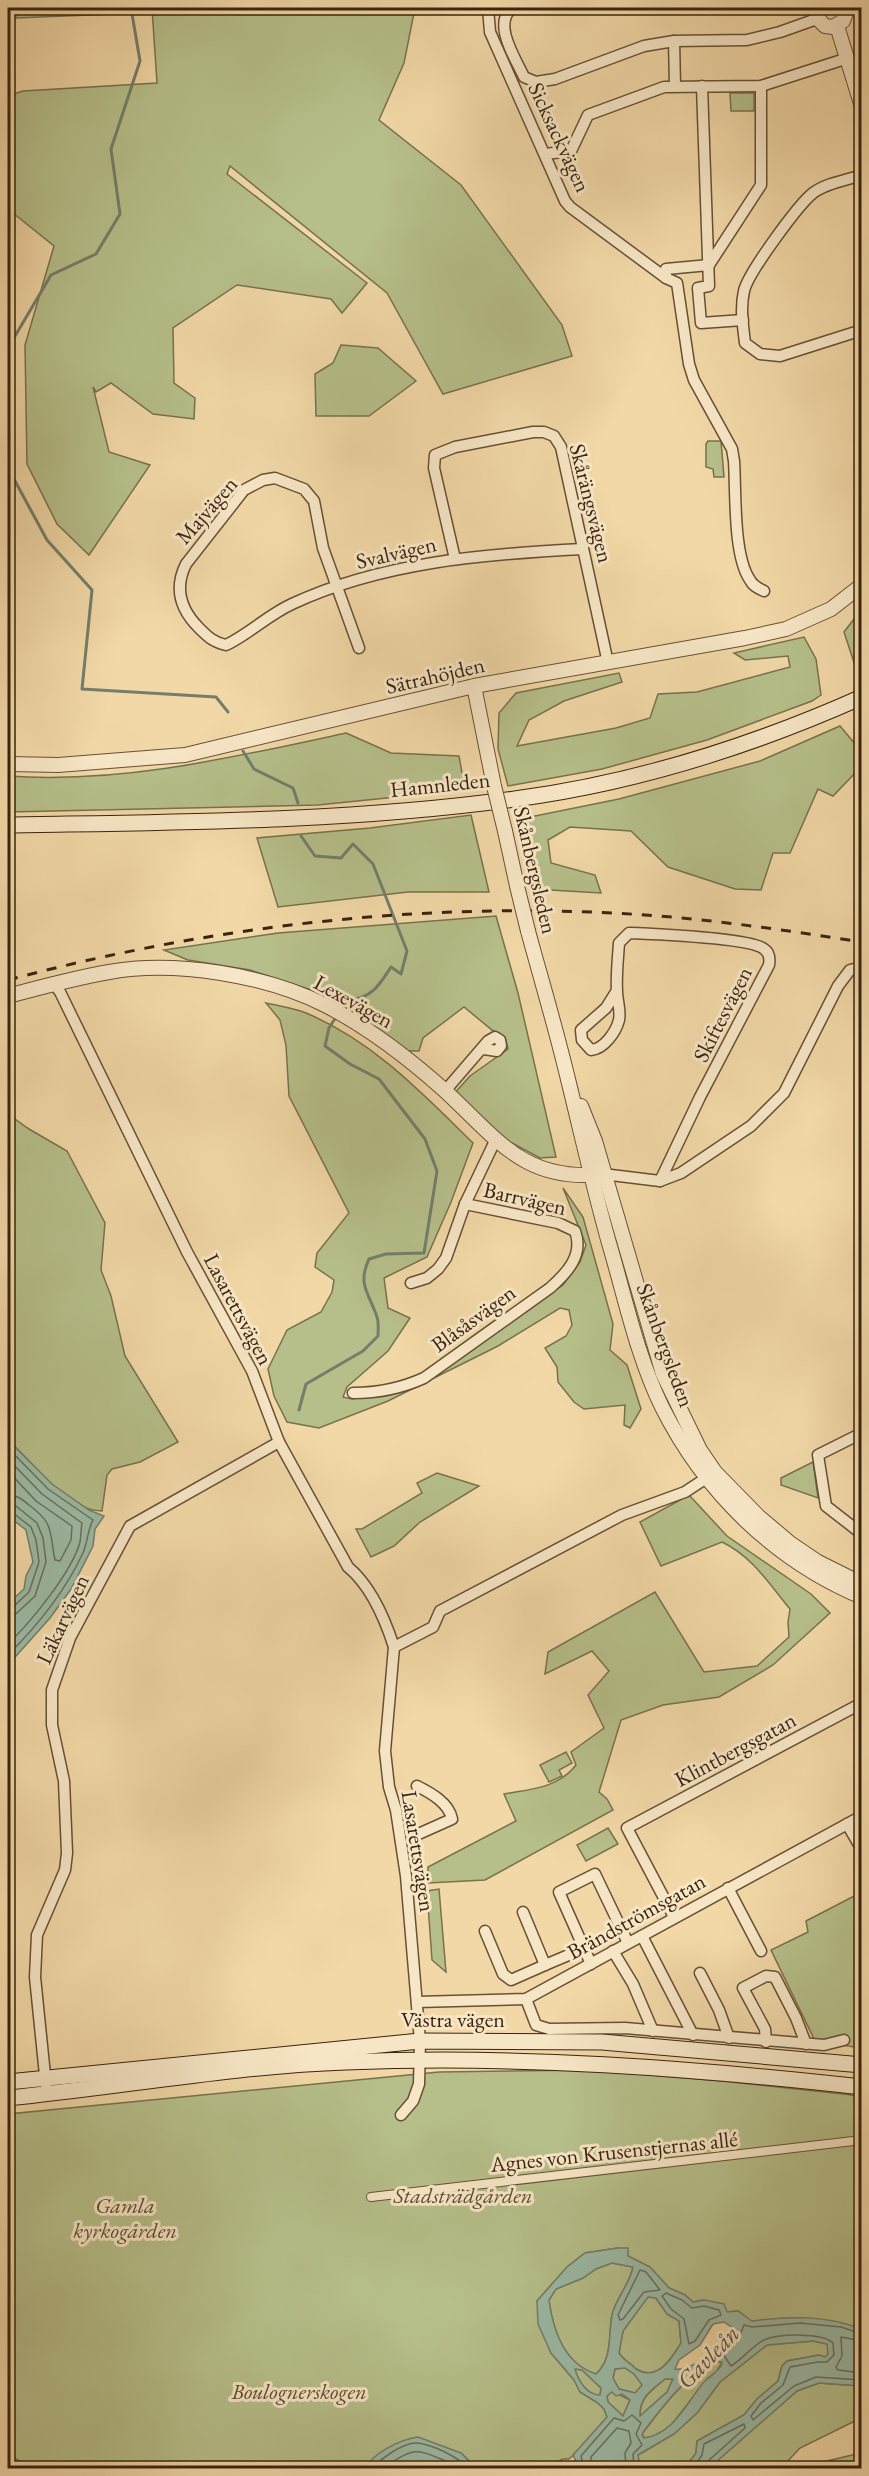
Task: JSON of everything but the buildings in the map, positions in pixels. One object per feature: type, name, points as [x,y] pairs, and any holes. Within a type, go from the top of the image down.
[{"type":"main road","name":"Hamnleden","points":[[8,825],[377,813],[516,799],[627,778],[730,750],[817,717],[861,697]]},
{"type":"main road","name":"Västra vägen","points":[[8,2082],[420,2041],[602,2042],[861,2065]]},
{"type":"main road","name":"Västra vägen","points":[[8,2098],[270,2067],[345,2062],[602,2063],[861,2087]]},
{"type":"street","name":"Sicksackvägen","points":[[488,8],[490,32],[565,201],[666,278],[677,283],[689,364],[694,380],[727,441],[735,461],[739,547],[743,566],[749,580],[755,587],[764,591]]},
{"type":"street","points":[[512,8],[507,12],[504,24],[507,41],[524,77],[536,82],[555,79],[644,46],[674,41],[747,40],[780,32],[811,21],[818,12],[825,26],[837,26],[843,21],[847,8]]},
{"type":"street","points":[[837,26],[861,107]]},
{"type":"street","points":[[674,41],[675,86]]},
{"type":"street","points":[[545,154],[570,151],[588,115],[664,87],[761,86],[848,58]]},
{"type":"street","points":[[701,323],[699,288],[709,286],[702,86]]},
{"type":"street","points":[[709,265],[761,185],[761,86]]},
{"type":"street","points":[[861,175],[814,192],[792,217],[744,290],[742,320],[745,343],[760,354],[780,356],[861,330]]},
{"type":"street","points":[[666,278],[666,269],[709,265]]},
{"type":"street","points":[[683,323],[742,320]]},
{"type":"street","name":"Skårängsvägen","points":[[455,559],[434,468],[435,455],[455,447],[533,432],[554,435],[561,447],[608,663]]},
{"type":"street","name":"Majvägen","points":[[231,642],[226,645],[213,642],[190,619],[182,604],[178,589],[180,576],[186,564],[243,490],[263,480],[275,478],[304,489],[314,501],[323,548],[359,648]]},
{"type":"street","name":"Svalvägen","points":[[231,642],[292,604],[337,586],[398,570],[455,559],[513,552],[583,549]]},
{"type":"street","name":"Sätrahöjden","points":[[8,764],[58,765],[185,755],[474,686],[718,644],[786,629],[831,609],[861,585]]},
{"type":"street","name":"Skånbergsleden","points":[[474,686],[494,786],[528,931],[564,1062],[595,1141],[597,1175],[650,1376],[662,1407],[747,1523],[780,1551],[811,1571],[861,1597]]},
{"type":"street","name":"Skiftesvägen","points":[[616,992],[619,943],[629,933],[757,945],[766,950],[770,958],[769,965],[700,1097],[660,1181]]},
{"type":"street","points":[[597,1175],[660,1181],[681,1173],[763,1116],[784,1093],[838,986],[850,970],[861,967]]},
{"type":"street","name":"Lexevägen","points":[[8,996],[110,971],[152,968],[223,973],[306,996],[351,1020],[398,1052],[445,1091],[495,1141],[519,1158],[543,1169],[597,1175]]},
{"type":"street","name":"Lasarettsvägen","points":[[54,984],[187,1252],[252,1371],[279,1442],[348,1567],[361,1578],[389,1631],[394,1647],[386,1751],[389,1787],[399,1823],[406,1876],[420,2041],[419,2084],[413,2101],[401,2115]]},
{"type":"street","points":[[616,992],[620,1008],[619,1021],[608,1041],[591,1050],[582,1040],[581,1030],[606,1008],[616,992]]},
{"type":"street","points":[[445,1091],[484,1048]]},
{"type":"street","points":[[411,1283],[427,1278],[446,1258],[465,1204],[495,1141]]},
{"type":"street","name":"Barrvägen","points":[[465,1204],[558,1223],[575,1231]]},
{"type":"street","name":"Blåsåsvägen","points":[[353,1393],[367,1393],[411,1384],[424,1378],[550,1288],[575,1260],[578,1239],[575,1231]]},
{"type":"street","points":[[861,1433],[818,1455],[825,1506],[861,1534]]},
{"type":"street","name":"Läkarvägen","points":[[45,2077],[35,1987],[36,1946],[37,1935],[65,1870],[66,1861],[64,1781],[52,1725],[52,1690],[70,1638],[130,1526],[279,1442]]},
{"type":"street","points":[[394,1647],[433,1627],[440,1611],[622,1515],[685,1492],[711,1475]]},
{"type":"street","name":"Skånbergsleden","points":[[711,1475],[790,1543],[818,1562],[861,1584]]},
{"type":"street","name":"Klintbergsgatan","points":[[674,1917],[627,1828],[861,1703]]},
{"type":"street","points":[[414,1836],[452,1819],[451,1812],[436,1797],[417,1786]]},
{"type":"street","name":"Brändströmsgatan","points":[[417,2002],[526,1999],[861,1816]]},
{"type":"street","points":[[847,1824],[861,1850]]},
{"type":"street","points":[[591,1964],[559,1892],[595,1874],[628,1943]]},
{"type":"street","points":[[728,1888],[760,1952]]},
{"type":"street","points":[[523,1912],[545,1965]]},
{"type":"street","points":[[485,1931],[503,1974],[511,1980]]},
{"type":"street","points":[[642,1936],[693,2035]]},
{"type":"street","points":[[511,1980],[571,1954],[583,1945]]},
{"type":"street","points":[[614,1952],[633,1984],[653,2031]]},
{"type":"street","points":[[700,1973],[719,2010],[729,2038]]},
{"type":"street","points":[[766,2042],[765,2029],[743,1989],[766,1976],[775,1977],[806,2044]]},
{"type":"street","points":[[511,1980],[512,1999]]},
{"type":"street","name":"Västra vägen","points":[[526,1999],[536,2025],[549,2029],[625,2028],[766,2042],[824,2045],[844,2040]]},
{"type":"street","points":[[45,2077],[46,2094]]},
{"type":"street","name":"Agnes von Krusenstjernas allé","points":[[370,2197],[861,2140]]},
{"type":"green space","points":[[16,8],[114,8],[114,14],[16,18]]},
{"type":"green space","points":[[152,8],[415,8],[404,63],[379,120],[461,185],[562,325],[572,356],[443,394],[387,293],[230,166],[227,174],[367,283],[342,313],[331,299],[237,285],[173,328],[174,383],[195,398],[194,419],[153,414],[111,383],[96,392],[93,387],[109,452],[150,465],[89,555],[57,524],[27,464],[25,345],[54,246],[8,209],[8,96],[23,91],[157,83]]},
{"type":"green space","points":[[730,93],[754,93],[754,111],[731,111]]},
{"type":"green space","points":[[341,345],[378,348],[416,381],[369,416],[316,416],[315,374],[333,363]]},
{"type":"green space","points":[[708,441],[721,441],[724,477],[714,477],[713,469],[706,467]]},
{"type":"green space","points":[[861,610],[862,680],[860,681],[844,632]]},
{"type":"green space","points":[[804,637],[816,659],[821,695],[812,701],[707,740],[602,769],[508,786],[498,749],[499,713],[516,693],[619,673],[622,682],[564,701],[529,720],[517,746],[616,728],[650,718],[658,694],[697,692],[790,667],[788,656],[745,660],[734,653]]},
{"type":"green space","points":[[840,726],[861,751],[861,767],[833,796],[818,789],[790,853],[773,853],[761,890],[735,889],[668,867],[631,831],[570,827],[548,840],[551,863],[595,875],[601,893],[533,889],[515,820],[619,799],[760,761]]},
{"type":"green space","points":[[346,733],[391,753],[459,756],[465,790],[318,805],[8,812],[8,776],[93,776],[136,772],[220,759]]},
{"type":"green space","points":[[471,815],[489,892],[408,892],[278,907],[257,838],[370,828]]},
{"type":"green space","points":[[496,916],[518,993],[556,1157],[540,1158],[512,1143],[495,1139],[452,1096],[470,1076],[508,1049],[505,1037],[492,1030],[464,1007],[423,1038],[419,1051],[402,1051],[317,992],[250,970],[188,960],[164,950],[278,933]]},
{"type":"green space","points":[[266,1003],[306,1013],[353,1038],[396,1070],[473,1143],[427,1257],[384,1278],[388,1308],[410,1318],[388,1351],[347,1387],[343,1397],[352,1399],[420,1381],[563,1285],[580,1262],[586,1245],[563,1188],[583,1217],[613,1324],[610,1350],[627,1365],[641,1409],[630,1428],[624,1425],[625,1405],[584,1409],[574,1402],[558,1382],[557,1367],[545,1348],[566,1336],[572,1325],[569,1310],[560,1308],[498,1346],[388,1401],[319,1428],[287,1422],[274,1396],[268,1369],[287,1330],[321,1312],[332,1292],[334,1280],[315,1267],[317,1253],[349,1213],[289,1096],[286,1045],[280,1020]]},
{"type":"green space","points":[[8,1114],[67,1151],[105,1223],[101,1270],[111,1296],[125,1356],[178,1442],[140,1462],[112,1469],[107,1475],[102,1511],[88,1509],[63,1494],[8,1440]]},
{"type":"green space","points":[[813,1462],[818,1498],[781,1485],[781,1478]]},
{"type":"green space","points":[[437,1473],[479,1486],[420,1522],[394,1546],[371,1557],[356,1529],[362,1529],[422,1493],[417,1483]]},
{"type":"green space","points":[[689,1495],[727,1536],[811,1594],[830,1613],[773,1665],[719,1697],[663,1705],[621,1720],[599,1792],[607,1799],[613,1810],[485,1880],[428,1883],[428,1867],[516,1821],[504,1794],[534,1789],[561,1779],[576,1765],[571,1752],[604,1728],[588,1695],[609,1671],[592,1651],[545,1674],[548,1652],[655,1592],[704,1672],[757,1666],[789,1637],[790,1609],[760,1572],[733,1548],[722,1542],[661,1566],[640,1522]]},
{"type":"green space","points":[[566,1752],[572,1763],[559,1770],[562,1776],[549,1782],[540,1765]]},
{"type":"green space","points":[[608,1828],[618,1844],[586,1861],[577,1845]]},
{"type":"green space","points":[[439,1889],[446,1972],[432,1960],[427,1891]]},
{"type":"green space","points":[[860,1893],[861,2048],[815,2041],[771,1950],[808,1932],[806,1921]]},
{"type":"green space","points":[[590,2070],[861,2096],[861,2329],[821,2319],[807,2318],[752,2322],[738,2311],[727,2312],[704,2300],[693,2302],[685,2295],[669,2288],[650,2267],[618,2248],[585,2253],[567,2267],[537,2301],[551,2353],[574,2380],[580,2392],[598,2403],[604,2409],[607,2417],[586,2444],[569,2459],[563,2459],[545,2468],[476,2468],[461,2453],[369,2462],[364,2468],[19,2468],[18,2460],[9,2455],[8,2114],[439,2072]]},
{"type":"green space","points":[[612,2263],[633,2267],[612,2315],[605,2361],[596,2374],[576,2362],[562,2345],[549,2300],[556,2289]]},
{"type":"green space","points":[[648,2296],[656,2298],[667,2314],[679,2321],[681,2343],[663,2367],[650,2373],[636,2369],[619,2353],[623,2331]]},
{"type":"green space","points":[[813,2341],[828,2344],[828,2354],[825,2357],[819,2355],[787,2361],[782,2366],[778,2381],[757,2399],[744,2415],[697,2441],[696,2453],[685,2468],[640,2468],[638,2455],[674,2434],[697,2413],[720,2382],[767,2345]]},
{"type":"green space","points":[[714,2362],[722,2362],[669,2428],[645,2438],[642,2435],[644,2431],[676,2392],[694,2375]]},
{"type":"green space","points":[[625,2368],[634,2374],[643,2385],[635,2393],[619,2389],[613,2378],[615,2369]]},
{"type":"green space","points":[[574,2369],[582,2370],[601,2388],[600,2396],[587,2390]]},
{"type":"green space","points":[[665,2379],[673,2379],[667,2392],[640,2416],[644,2399]]},
{"type":"green space","points":[[819,2383],[861,2386],[861,2418],[800,2448],[786,2463],[786,2468],[709,2468],[797,2391]]},
{"type":"green space","points":[[612,2391],[630,2400],[623,2416],[608,2402],[607,2396]]},
{"type":"green space","points":[[861,2453],[861,2468],[805,2468],[805,2466]]},
{"type":"water","points":[[8,1440],[52,1484],[89,1510],[104,1516],[95,1529],[93,1546],[71,1589],[50,1618],[8,1665],[8,1604],[24,1589],[26,1576],[33,1562],[26,1530],[8,1516]]},
{"type":"water","name":"Gavleån","points":[[628,2248],[628,2256],[650,2267],[669,2288],[685,2295],[693,2302],[704,2300],[724,2304],[727,2312],[738,2311],[752,2321],[780,2318],[821,2319],[861,2329],[861,2386],[819,2383],[797,2391],[709,2468],[685,2468],[696,2453],[697,2441],[744,2415],[757,2399],[778,2381],[782,2366],[787,2361],[819,2355],[825,2357],[828,2354],[827,2344],[813,2341],[767,2345],[720,2382],[697,2413],[674,2434],[638,2455],[640,2468],[579,2468],[573,2455],[607,2417],[604,2409],[598,2403],[580,2392],[574,2380],[551,2353],[538,2324],[537,2301],[567,2267],[585,2253]],"holes":[[[612,2263],[633,2267],[612,2315],[609,2347],[605,2361],[596,2374],[576,2362],[562,2345],[549,2300],[556,2289],[583,2278],[596,2269]],[[648,2297],[656,2298],[667,2314],[679,2321],[681,2343],[668,2362],[657,2371],[651,2373],[636,2369],[619,2353],[623,2331]],[[724,2322],[736,2330],[709,2356],[691,2366],[675,2369],[679,2360],[700,2345],[713,2324]],[[714,2362],[722,2362],[671,2425],[654,2436],[644,2438],[642,2435],[644,2431],[659,2412],[675,2392],[694,2375]],[[625,2368],[634,2374],[642,2385],[635,2393],[619,2389],[613,2378],[615,2369]],[[575,2369],[582,2370],[601,2388],[600,2395],[587,2390],[578,2378]],[[665,2379],[673,2379],[667,2392],[640,2416],[640,2409],[647,2394]],[[612,2392],[616,2396],[622,2394],[630,2400],[623,2416],[608,2402],[607,2396]]]},
{"type":"water","points":[[418,2437],[461,2453],[476,2468],[365,2468],[369,2462],[388,2448]]},
{"type":"waterway","points":[[8,348],[51,275],[96,254],[120,214],[111,149],[140,61],[131,8]]},
{"type":"waterway","points":[[8,468],[47,540],[92,590],[82,689],[216,697],[228,712]]},
{"type":"waterway","points":[[243,751],[254,769],[293,788],[298,803]]},
{"type":"waterway","points":[[301,836],[315,856],[341,858],[353,844],[373,864],[407,951],[401,974],[391,967],[374,990],[363,997],[347,1001],[342,1009]]},
{"type":"waterway","points":[[299,1410],[306,1384],[363,1351],[378,1336],[378,1319],[364,1282],[369,1259],[386,1254],[424,1253],[437,1171],[425,1139],[379,1079],[350,1064],[325,1046],[329,1028],[336,1017]]},
{"type":"railway","points":[[8,980],[86,961],[244,931],[404,914],[565,911],[645,915],[727,923],[862,942]]},
{"type":"park label","name":"Stadsträdgården","points":[[463,2195]]},
{"type":"park label","name":"Gamla kyrkogården","points":[[125,2218]]},
{"type":"park label","name":"Boulognerskogen","points":[[299,2391]]}]
